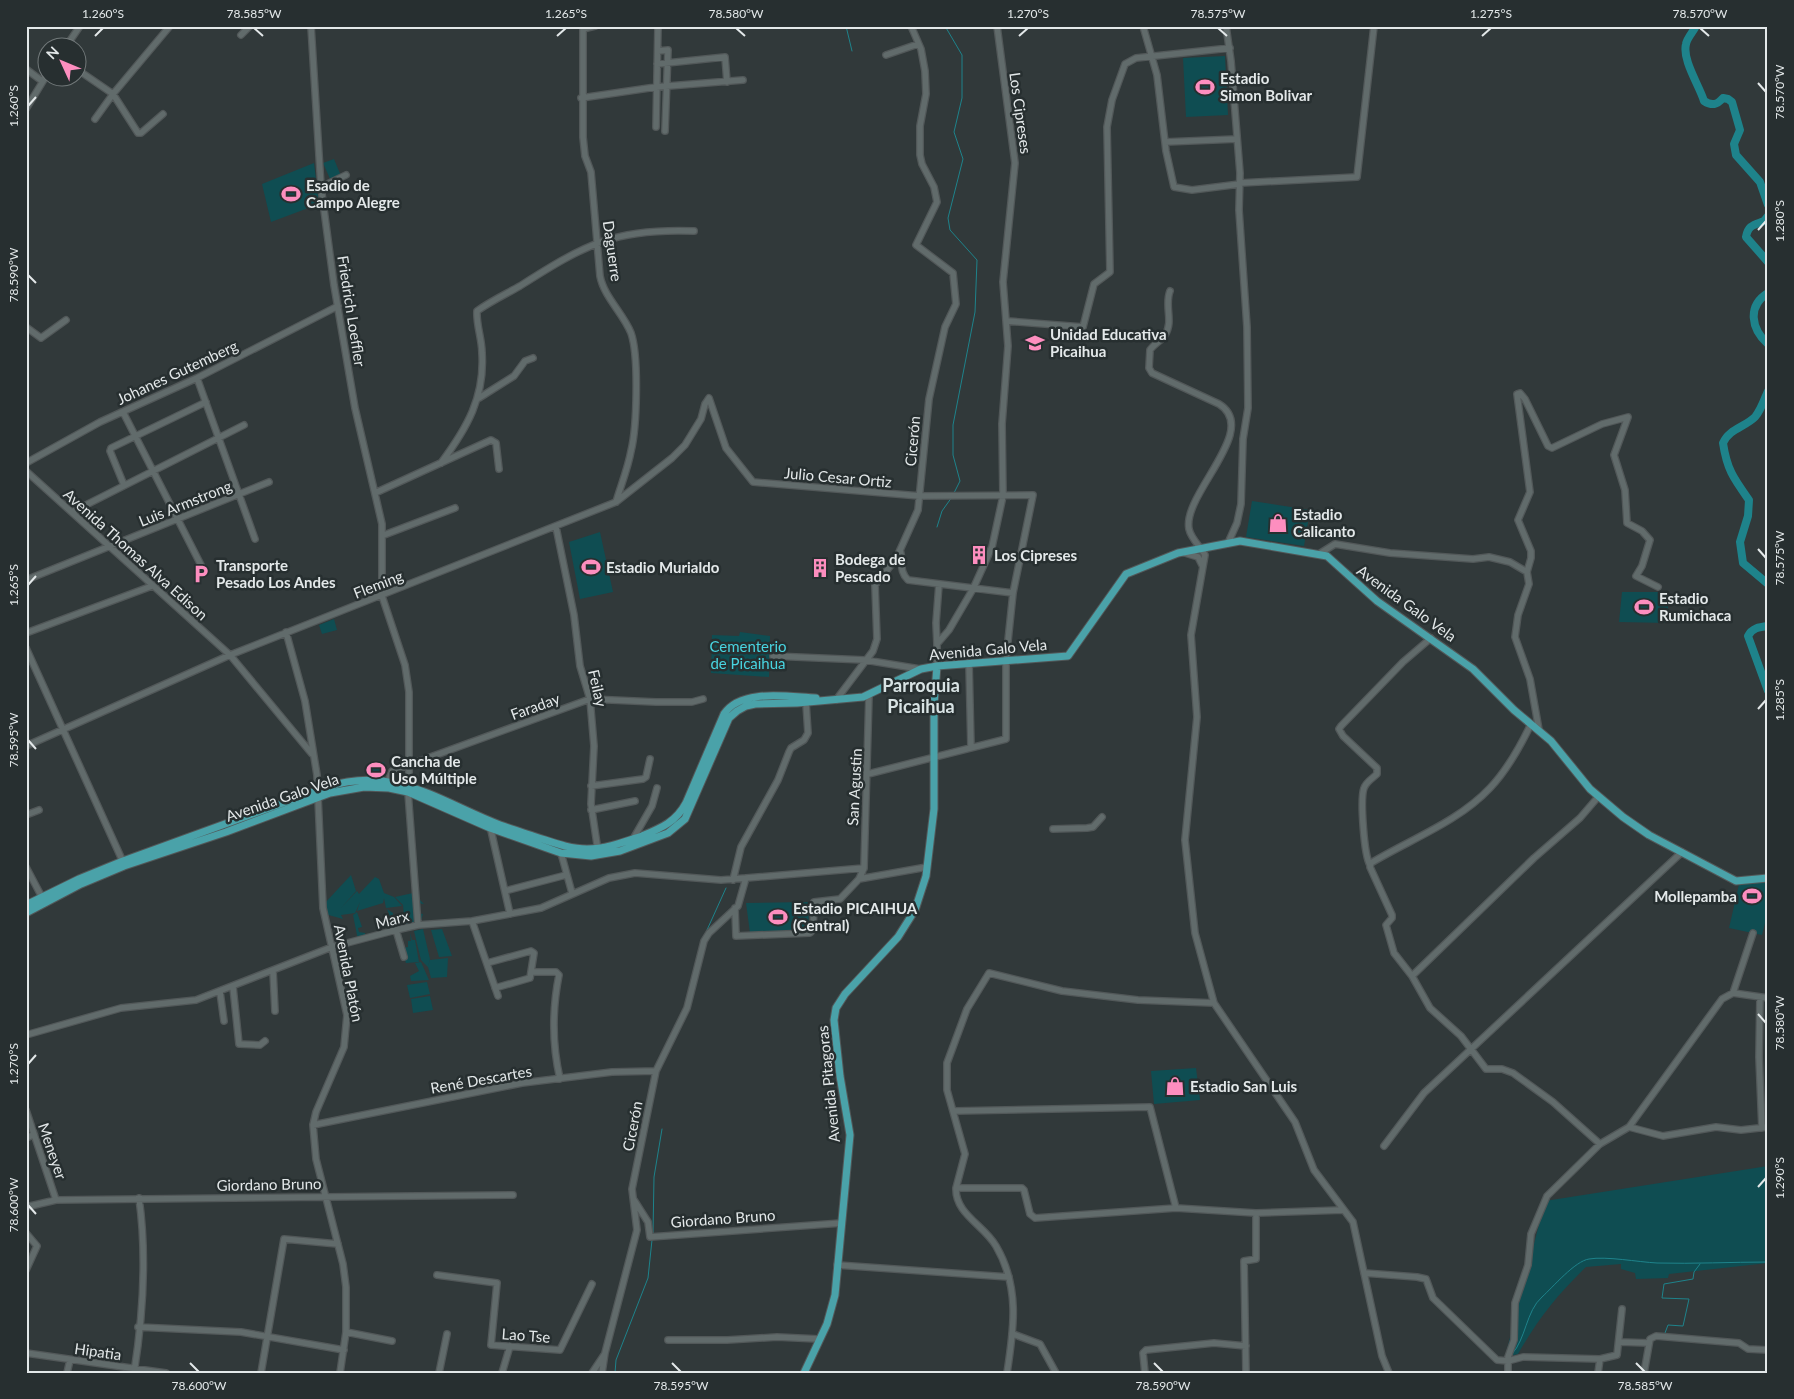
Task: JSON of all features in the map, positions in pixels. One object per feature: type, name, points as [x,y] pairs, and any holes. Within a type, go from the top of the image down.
[{"type":"main road","name":"Avenida Galo Vela","points":[[26,913],[79,879],[225,829],[354,780],[388,781],[561,853],[620,851],[661,836],[679,825],[692,806],[729,718],[737,710],[755,704],[806,703],[869,695],[921,669],[937,666],[1068,656],[1126,574],[1178,553],[1240,541],[1327,556],[1378,601],[1473,669],[1514,710],[1551,741],[1598,798],[1649,835],[1736,881],[1768,878]]},
{"type":"main road","name":"Avenida Pitagoras","points":[[804,1373],[831,1310],[842,1223],[850,1130],[840,1076],[834,1020],[836,1008],[844,994],[898,936],[915,910],[927,867],[934,809],[936,759],[934,705],[937,666]]},
{"type":"main road","name":"Avenida Galo Vela","points":[[490,824],[562,846],[598,852],[667,825],[681,811],[724,714],[731,705],[748,698],[758,697],[823,698],[833,700]]},
{"type":"main road","name":"Avenida Galo Vela","points":[[319,794],[346,788],[382,787],[409,789]]},
{"type":"main road","name":"Avenida Galo Vela","points":[[26,905],[44,900]]},
{"type":"street","points":[[72,38],[80,26]]},
{"type":"street","points":[[95,119],[113,94],[170,26]]},
{"type":"street","points":[[241,35],[250,26]]},
{"type":"street","name":"Friedrich Loeffler","points":[[311,26],[321,187],[355,408],[384,535],[382,596]]},
{"type":"street","points":[[583,28],[595,26]]},
{"type":"street","points":[[656,127],[658,26]]},
{"type":"street","points":[[886,55],[918,44],[911,26]]},
{"type":"street","name":"Los Cipreses","points":[[937,644],[949,630],[973,589],[992,547],[1003,496],[1002,424],[1008,322],[1003,282],[1015,154],[997,26]]},
{"type":"street","points":[[1143,26],[1152,56],[1174,187],[1192,190],[1240,184],[1357,177],[1374,26]]},
{"type":"street","points":[[1226,26],[1230,48],[1240,184],[1239,210],[1247,327],[1248,408],[1243,439],[1241,504],[1237,523],[1228,543]]},
{"type":"street","name":"Daguerre","points":[[583,28],[582,98],[584,150],[591,172],[601,280],[631,335],[634,356],[634,433],[631,451],[616,502]]},
{"type":"street","name":"Cicerón","points":[[833,700],[873,651],[877,638],[874,584],[892,566],[918,510],[929,398],[944,327],[956,304],[953,273],[916,245],[936,202],[934,187],[922,164],[920,155],[920,126],[925,103],[926,84],[924,62],[918,44]]},
{"type":"street","points":[[1008,322],[1083,327],[1094,284],[1110,272],[1106,166],[1109,109],[1125,64],[1136,58],[1230,48]]},
{"type":"street","points":[[658,51],[668,49],[665,131]]},
{"type":"street","points":[[657,64],[725,57],[727,82]]},
{"type":"street","points":[[26,69],[38,78]]},
{"type":"street","points":[[88,77],[113,94],[138,133],[141,133],[163,114]]},
{"type":"street","points":[[582,98],[656,87],[743,80]]},
{"type":"street","points":[[26,109],[38,88]]},
{"type":"street","points":[[1165,142],[1237,139]]},
{"type":"street","points":[[321,187],[346,176]]},
{"type":"street","points":[[441,463],[458,438],[479,398],[483,362],[477,311],[568,256],[596,242],[630,232],[657,230],[694,231]]},
{"type":"street","points":[[1170,291],[1167,300],[1170,320],[1162,339],[1150,350],[1149,368],[1152,373],[1219,404],[1231,415],[1231,429],[1224,449],[1191,514],[1189,529],[1205,555],[1191,635],[1197,717],[1185,840],[1195,933],[1214,1003],[1279,1095],[1295,1122],[1314,1170],[1354,1222],[1382,1356],[1389,1373]]},
{"type":"street","name":"Johanes Gutemberg","points":[[26,463],[100,422],[197,378],[338,306]]},
{"type":"street","points":[[26,327],[40,338],[66,320]]},
{"type":"street","points":[[479,398],[514,376],[525,361],[533,358]]},
{"type":"street","points":[[197,378],[255,539]]},
{"type":"street","points":[[1539,730],[1530,679],[1515,637],[1518,615],[1529,584],[1527,572],[1531,551],[1518,520],[1530,492],[1519,422],[1517,394],[1520,393],[1548,446],[1552,448],[1602,424],[1628,417],[1614,455],[1625,490],[1628,523],[1642,531],[1650,540],[1642,566],[1636,576],[1658,587]]},
{"type":"street","name":"Fleming","points":[[26,746],[230,655],[616,502],[672,458],[685,445],[701,419],[705,404],[709,398],[726,448],[753,482]]},
{"type":"street","points":[[124,485],[110,451],[114,446],[206,402]]},
{"type":"street","points":[[123,412],[201,565]]},
{"type":"street","points":[[72,512],[244,425]]},
{"type":"street","points":[[375,492],[493,440],[496,443],[499,469]]},
{"type":"street","name":"Avenida Thomas Alva Edison","points":[[26,471],[230,655],[313,756]]},
{"type":"street","name":"Luis Armstrong","points":[[26,580],[269,482]]},
{"type":"street","name":"Julio Cesar Ortiz","points":[[753,482],[920,496],[1003,496]]},
{"type":"street","points":[[868,774],[936,759],[1006,740],[1006,660],[1013,592],[1033,495],[1003,496]]},
{"type":"street","points":[[384,535],[455,508]]},
{"type":"street","name":"Feilay","points":[[556,527],[574,615],[580,666],[590,699],[594,746],[591,810],[598,852]]},
{"type":"street","points":[[1319,554],[1335,544],[1390,553],[1474,559],[1489,557],[1510,562],[1527,572]]},
{"type":"street","points":[[900,550],[901,568],[903,575],[908,580],[973,589],[1013,592]]},
{"type":"street","points":[[1178,553],[1191,553],[1198,557],[1202,565]]},
{"type":"street","points":[[937,666],[936,623],[939,584]]},
{"type":"street","points":[[26,633],[152,586]]},
{"type":"street","points":[[382,596],[405,666],[409,692],[409,789],[418,925]]},
{"type":"street","name":"Avenida Platón","points":[[286,632],[305,701],[319,794],[323,908],[347,1015],[347,1036],[316,1112],[313,1125],[313,1144],[338,1244],[346,1287],[346,1332],[340,1373]]},
{"type":"street","points":[[1431,638],[1403,662],[1339,730],[1343,736],[1378,768],[1377,774],[1367,783],[1363,792],[1364,840],[1370,865],[1392,915],[1392,918],[1386,925],[1394,953],[1412,976],[1433,1012],[1461,1036],[1486,1069],[1502,1069],[1513,1073],[1553,1102],[1600,1144]]},
{"type":"street","points":[[26,648],[124,864]]},
{"type":"street","points":[[773,656],[865,660],[921,669]]},
{"type":"street","points":[[968,663],[971,748]]},
{"type":"street","name":"San Agustin","points":[[859,879],[864,868],[869,695]]},
{"type":"street","name":"Faraday","points":[[388,781],[392,771],[590,699],[692,702],[703,699]]},
{"type":"street","points":[[733,880],[741,847],[778,780],[791,748],[804,740],[808,733],[806,703]]},
{"type":"street","points":[[1370,865],[1454,817],[1484,794],[1506,768],[1531,724]]},
{"type":"street","points":[[591,786],[643,779],[646,776],[650,759]]},
{"type":"street","points":[[633,839],[652,806],[657,788]]},
{"type":"street","points":[[1412,976],[1534,858],[1580,818],[1598,798]]},
{"type":"street","points":[[591,810],[635,801]]},
{"type":"street","points":[[26,815],[39,810]]},
{"type":"street","points":[[1053,829],[1093,827],[1102,817]]},
{"type":"street","points":[[490,824],[510,914]]},
{"type":"street","points":[[1384,1146],[1424,1092],[1682,852]]},
{"type":"street","points":[[561,853],[572,894]]},
{"type":"street","points":[[26,867],[44,900]]},
{"type":"street","points":[[735,908],[736,936],[810,933],[813,930],[813,904],[815,901],[840,899],[859,879],[927,867]]},
{"type":"street","name":"Marx","points":[[26,1035],[121,1008],[196,1000],[332,947],[418,925],[472,921],[541,908],[609,878],[634,873],[733,880],[864,868]]},
{"type":"street","points":[[505,891],[566,876]]},
{"type":"street","name":"Cicerón","points":[[602,1373],[605,1353],[636,1237],[637,1230],[632,1198],[634,1179],[656,1070],[687,1008],[706,938],[740,902],[746,878]]},
{"type":"street","points":[[472,921],[498,996]]},
{"type":"street","points":[[396,930],[404,957]]},
{"type":"street","points":[[1733,993],[1753,933]]},
{"type":"street","points":[[487,963],[530,951],[534,953],[530,978],[495,988]]},
{"type":"street","points":[[273,971],[275,1011]]},
{"type":"street","points":[[531,972],[556,972],[558,975],[555,994],[553,1039],[560,1079]]},
{"type":"street","points":[[1007,1373],[1013,1334],[1014,1295],[1009,1277],[996,1246],[959,1205],[956,1188],[965,1154],[948,1090],[947,1063],[967,1009],[989,973],[1062,992],[1138,1000],[1214,1003]]},
{"type":"street","points":[[233,987],[239,1044],[260,1045],[265,1041]]},
{"type":"street","points":[[220,992],[224,1021]]},
{"type":"street","points":[[1508,1373],[1508,1360],[1514,1340],[1515,1303],[1528,1266],[1529,1241],[1547,1196],[1600,1144],[1629,1127],[1722,999],[1733,993],[1768,998]]},
{"type":"street","points":[[1629,1127],[1663,1136],[1716,1127],[1741,1130],[1765,1128],[1759,1057],[1760,997]]},
{"type":"street","name":"René Descartes","points":[[313,1125],[482,1090],[634,1070],[656,1070]]},
{"type":"street","points":[[954,1111],[1150,1107],[1176,1208]]},
{"type":"street","name":"Meneyer","points":[[26,1110],[56,1200]]},
{"type":"street","points":[[26,1138],[33,1135]]},
{"type":"street","points":[[956,1188],[1022,1188],[1030,1214],[1035,1218],[1176,1208],[1256,1213],[1343,1210]]},
{"type":"street","name":"Giordano Bruno","points":[[26,1206],[56,1200],[139,1198],[513,1195]]},
{"type":"street","points":[[134,1371],[144,1236],[139,1198]]},
{"type":"street","name":"Giordano Bruno","points":[[632,1198],[648,1222],[654,1237],[842,1223]]},
{"type":"street","points":[[1246,1373],[1244,1261],[1256,1259],[1256,1213]]},
{"type":"street","points":[[26,1233],[34,1240],[36,1248],[26,1270]]},
{"type":"street","points":[[261,1373],[284,1239],[338,1244]]},
{"type":"street","points":[[837,1265],[1009,1277]]},
{"type":"street","points":[[1364,1273],[1417,1277],[1426,1280],[1433,1298],[1494,1358],[1508,1360],[1522,1358],[1613,1358],[1616,1355],[1619,1342],[1622,1309]]},
{"type":"street","name":"Lao Tse","points":[[437,1275],[498,1282],[491,1345],[560,1350],[592,1284]]},
{"type":"street","points":[[138,1327],[241,1332],[344,1350]]},
{"type":"street","points":[[346,1332],[392,1341]]},
{"type":"street","points":[[439,1373],[447,1334]]},
{"type":"street","points":[[1013,1334],[1040,1344],[1056,1373]]},
{"type":"street","points":[[1644,1373],[1650,1339],[1656,1336],[1739,1344],[1748,1350],[1768,1350]]},
{"type":"street","points":[[668,1340],[727,1340],[777,1337],[819,1339]]},
{"type":"street","points":[[1619,1342],[1649,1343]]},
{"type":"street","points":[[1145,1373],[1143,1353],[1146,1350],[1214,1343],[1246,1346]]},
{"type":"street","points":[[502,1373],[510,1346]]},
{"type":"street","name":"Hipatia","points":[[26,1353],[134,1371],[166,1373]]},
{"type":"street","points":[[592,1373],[605,1353]]},
{"type":"street","points":[[1598,1373],[1600,1359]]},
{"type":"street","points":[[67,1373],[70,1360]]},
{"type":"green space","name":"Estadio Simon Bolivar","points":[[1225,56],[1228,115],[1186,117],[1183,58]]},
{"type":"green space","points":[[334,159],[341,176],[331,181],[323,163]]},
{"type":"green space","name":"Esadio de Campo Alegre","points":[[314,163],[319,204],[271,222],[262,184]]},
{"type":"green space","points":[[1252,501],[1310,510],[1304,546],[1246,537]]},
{"type":"green space","name":"Estadio Murialdo","points":[[600,532],[613,592],[580,599],[569,542]]},
{"type":"green space","name":"Estadio Rumichaca","points":[[1622,592],[1668,592],[1668,623],[1619,622]]},
{"type":"green space","points":[[334,619],[337,630],[322,634],[319,625]]},
{"type":"green space","name":"Cementerio de Picaihua","points":[[740,632],[770,636],[769,677],[711,673],[712,635],[739,636]]},
{"type":"green space","name":"Cancha de Uso Múltiple","points":[[384,762],[387,774],[369,777],[366,767]]},
{"type":"green space","points":[[351,875],[356,891],[341,908],[357,891],[359,894],[375,877],[379,879],[384,893],[394,897],[402,906],[386,908],[384,898],[383,903],[357,911],[360,902],[355,913],[341,915],[343,919],[325,914],[324,904]]},
{"type":"green space","name":"Mollepamba","points":[[1740,880],[1768,882],[1768,911],[1762,935],[1729,928]]},
{"type":"green space","points":[[413,893],[424,904],[417,903],[417,913],[423,914],[421,921],[427,924],[405,927],[403,905],[395,897]]},
{"type":"green space","name":"Estadio PICAIHUA (Central)","points":[[808,902],[809,931],[750,933],[746,903]]},
{"type":"green space","points":[[387,909],[393,913],[393,918],[398,918],[399,924],[404,923],[404,929],[392,932],[389,920],[391,919]]},
{"type":"green space","points":[[357,912],[362,927],[358,928],[359,932],[365,933],[366,938],[358,940],[353,915]]},
{"type":"green space","points":[[423,929],[430,959],[428,966],[430,960],[448,958],[447,977],[431,978],[428,967],[421,960],[414,931]]},
{"type":"green space","points":[[442,929],[452,956],[439,957],[431,930]]},
{"type":"green space","points":[[410,933],[412,940],[415,940],[419,962],[406,963],[400,945],[403,948],[408,947],[408,941],[411,941]]},
{"type":"green space","points":[[421,962],[429,980],[411,981],[410,976],[419,971],[415,963]]},
{"type":"green space","points":[[427,982],[430,994],[410,998],[407,985]]},
{"type":"green space","points":[[430,996],[433,1010],[413,1013],[411,999]]},
{"type":"green space","points":[[1196,1068],[1200,1100],[1154,1104],[1151,1071]]},
{"type":"green space","points":[[1768,1166],[1768,1263],[1669,1274],[1668,1278],[1636,1279],[1635,1273],[1621,1269],[1621,1264],[1586,1267],[1549,1308],[1518,1354],[1510,1356],[1506,1353],[1545,1201]]},
{"type":"waterway","points":[[846,26],[852,51]]},
{"type":"waterway","points":[[945,26],[962,55],[962,98],[954,132],[963,159],[948,218],[950,230],[977,260],[975,312],[953,425],[953,455],[960,481],[954,493]]},
{"type":"waterway","points":[[1696,26],[1689,37],[1685,50],[1692,72],[1704,101],[1714,104],[1723,98],[1732,102],[1740,130],[1734,144],[1736,155],[1760,182],[1768,205]]},
{"type":"waterway","points":[[1768,216],[1764,221],[1750,228],[1746,237],[1768,262]]},
{"type":"waterway","points":[[1768,293],[1761,298],[1754,311],[1755,325],[1762,338],[1768,344]]},
{"type":"waterway","points":[[1768,391],[1755,417],[1729,434],[1723,443],[1732,474],[1749,500],[1748,516],[1740,542],[1743,563],[1768,584]]},
{"type":"waterway","points":[[937,527],[942,511],[952,497]]},
{"type":"waterway","points":[[1768,626],[1756,628],[1748,636],[1768,691]]},
{"type":"waterway","points":[[707,930],[726,888]]},
{"type":"waterway","points":[[653,1233],[654,1177],[662,1129]]},
{"type":"waterway","points":[[615,1373],[616,1360],[648,1278],[652,1240]]},
{"type":"waterway","points":[[1512,1354],[1517,1348],[1529,1317],[1537,1303],[1564,1275],[1583,1261],[1604,1258],[1657,1263],[1768,1262]]},
{"type":"waterway","points":[[1665,1333],[1668,1325],[1683,1326],[1689,1299],[1662,1298],[1664,1284],[1693,1279],[1694,1272],[1700,1264]]},
{"type":"place","name":"Estadio Simon Bolivar","points":[[1205,87]]},
{"type":"place","name":"Esadio de Campo Alegre","points":[[291,194]]},
{"type":"place","name":"Unidad Educativa Picaihua","points":[[1035,343]]},
{"type":"place","name":"Estadio Calicanto","points":[[1278,523]]},
{"type":"place","name":"Los Cipreses","points":[[979,555]]},
{"type":"place","name":"Estadio Murialdo","points":[[591,567]]},
{"type":"place","name":"Bodega de Pescado","points":[[820,568]]},
{"type":"place","name":"Transporte Pesado Los Andes","points":[[201,574]]},
{"type":"place","name":"Estadio Rumichaca","points":[[1644,607]]},
{"type":"place","name":"Cancha de Uso Múltiple","points":[[376,770]]},
{"type":"place","name":"Mollepamba","points":[[1752,896]]},
{"type":"place","name":"Estadio PICAIHUA (Central)","points":[[778,917]]},
{"type":"place","name":"Estadio San Luis","points":[[1175,1086]]},
{"type":"district","name":"Parroquia Picaihua","points":[[921,695]]}]
